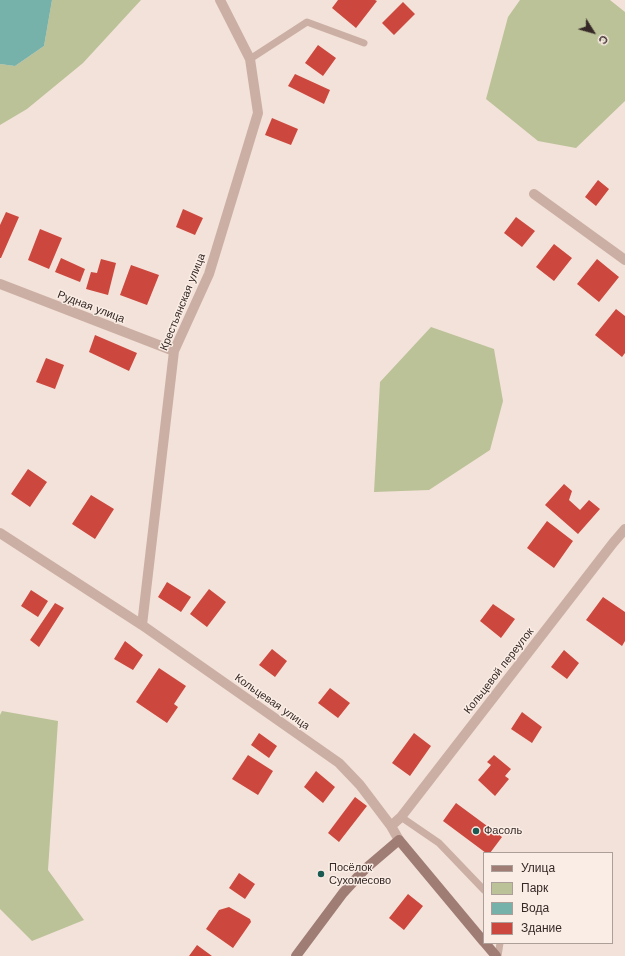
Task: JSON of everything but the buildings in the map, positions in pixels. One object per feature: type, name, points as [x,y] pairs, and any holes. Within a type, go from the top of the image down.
[{"type":"main road","name":"Кольцевая улица","points":[[399,840],[483,940]]},
{"type":"main road","points":[[296,956],[343,893],[365,869],[399,840]]},
{"type":"main road","name":"Кольцевая улица","points":[[487,944],[497,956]]},
{"type":"street","name":"Крестьянская улица","points":[[142,625],[174,351],[209,274],[258,113],[250,59],[220,0]]},
{"type":"street","points":[[534,194],[625,260]]},
{"type":"street","name":"Рудная улица","points":[[0,284],[174,351]]},
{"type":"street","name":"Кольцевой переулок","points":[[391,826],[401,817],[613,543],[625,530]]},
{"type":"street","name":"Кольцевая улица","points":[[0,533],[142,625],[339,763],[360,785],[391,826],[399,840]]},
{"type":"lane","points":[[250,59],[307,22],[364,43]]},
{"type":"lane","points":[[401,817],[439,843],[483,889]]},
{"type":"lane","points":[[497,956],[500,944]]},
{"type":"green space","points":[[52,0],[141,0],[83,63],[27,109],[0,125],[0,64],[15,66],[44,46]]},
{"type":"green space","points":[[520,0],[610,0],[625,12],[625,101],[576,148],[538,141],[486,99],[508,17]]},
{"type":"green space","points":[[431,327],[494,349],[503,401],[490,450],[429,490],[374,492],[380,382]]},
{"type":"green space","points":[[2,711],[58,721],[48,870],[84,920],[32,941],[0,909],[0,715]]},
{"type":"water","points":[[0,0],[52,0],[44,46],[15,66],[0,64]]},
{"type":"place","name":"Фасоль","points":[[476,831]]},
{"type":"place","name":"Посёлок Сухомесово","points":[[321,874]]}]
